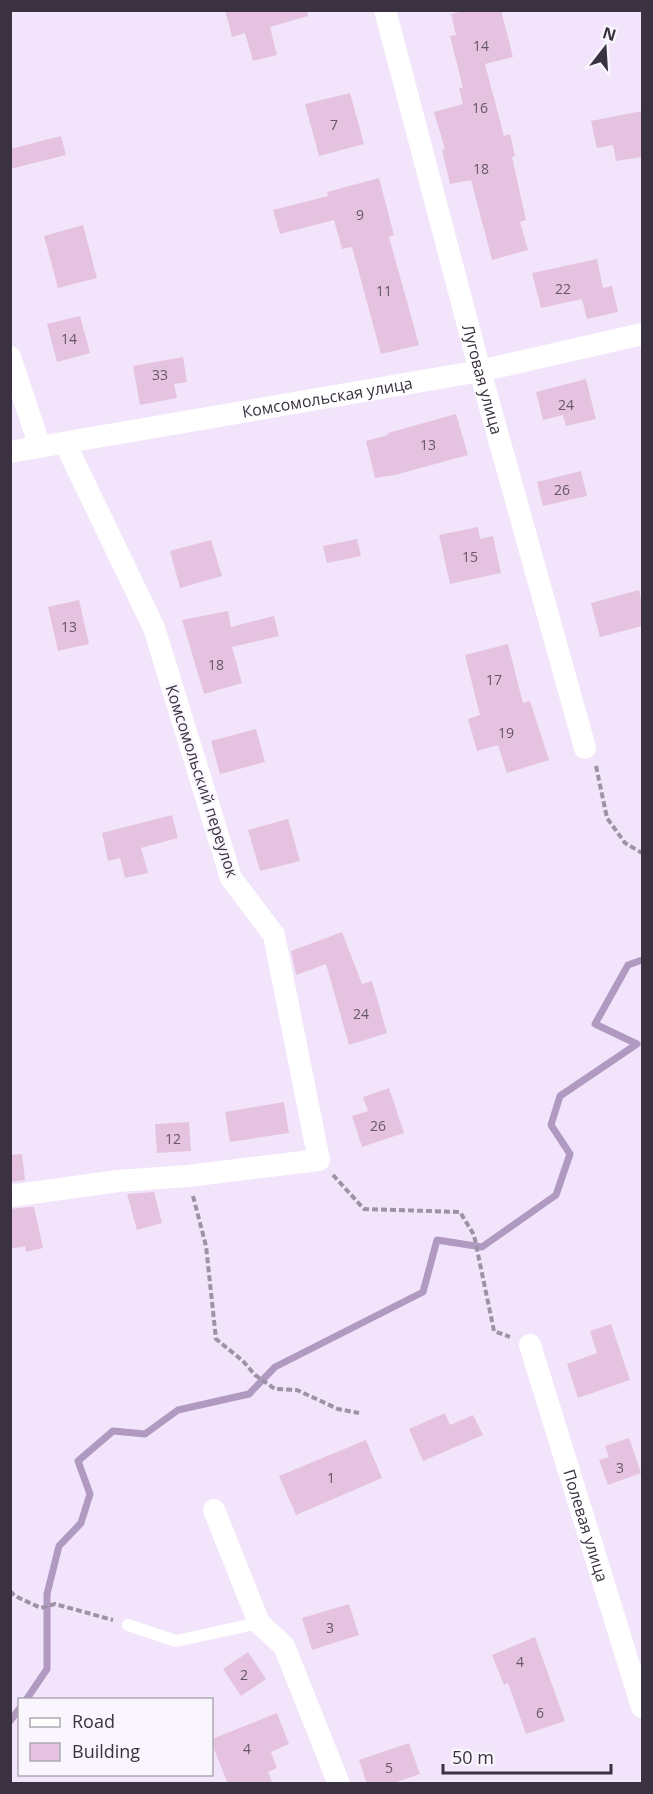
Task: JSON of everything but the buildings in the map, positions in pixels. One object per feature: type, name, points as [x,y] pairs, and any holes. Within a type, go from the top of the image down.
[{"type":"street","name":"Луговая улица","points":[[385,10],[480,370],[585,748]]},
{"type":"street","name":"Комсомольская улица","points":[[10,452],[480,370],[642,334]]},
{"type":"street","points":[[10,357],[40,447]]},
{"type":"street","name":"Комсомольский переулок","points":[[65,443],[154,628],[231,879],[274,935],[318,1160]]},
{"type":"street","points":[[10,1196],[118,1181],[188,1176],[318,1160]]},
{"type":"street","name":"Полевая улица","points":[[530,1345],[642,1707]]},
{"type":"street","points":[[214,1510],[259,1623],[284,1646],[339,1784]]},
{"type":"lane","points":[[128,1625],[176,1641],[259,1623]]},
{"type":"path","points":[[585,748],[596,765],[607,818],[625,843],[642,853]]},
{"type":"path","points":[[318,1160],[364,1209],[460,1212],[474,1235],[494,1331],[530,1345]]},
{"type":"path","points":[[188,1176],[206,1246],[216,1340],[243,1361],[255,1375],[275,1389],[297,1390],[338,1409],[359,1413]]},
{"type":"path","points":[[10,1591],[15,1596],[41,1608],[55,1604],[128,1625]]},
{"type":"waterway","points":[[27,1698],[47,1669],[47,1594],[59,1546],[81,1523],[90,1494],[78,1461],[113,1431],[145,1434],[178,1410],[249,1394],[275,1367],[423,1292],[437,1240],[482,1247],[556,1195],[570,1154],[551,1125],[560,1096],[637,1044],[595,1024],[628,965],[642,960]]},
{"type":"waterway","points":[[10,1721],[18,1711]]}]
